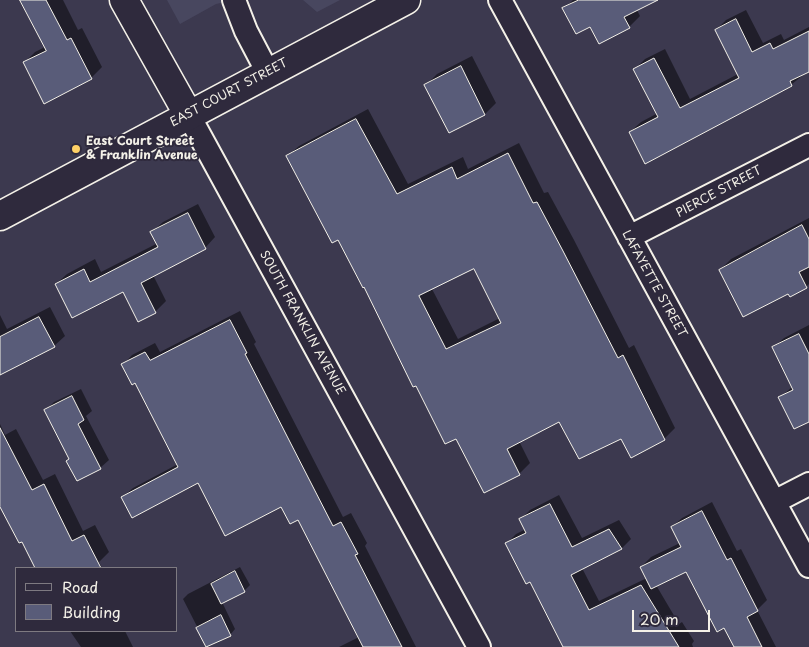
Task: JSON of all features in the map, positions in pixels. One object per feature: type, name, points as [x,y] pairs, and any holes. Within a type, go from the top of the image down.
[{"type":"main road","name":"SOUTH FRANKLIN AVENUE","points":[[124,0],[188,114]]},
{"type":"main road","name":"EAST COURT STREET","points":[[0,216],[188,114],[406,0]]},
{"type":"street","points":[[234,0],[246,31],[268,73]]},
{"type":"street","name":"LAFAYETTE STREET","points":[[500,0],[809,566]]},
{"type":"street","name":"SOUTH FRANKLIN AVENUE","points":[[188,114],[479,647]]},
{"type":"street","name":"PIERCE STREET","points":[[629,237],[809,145]]},
{"type":"street","points":[[774,502],[809,484]]},
{"type":"shaded area","points":[[167,0],[234,0],[216,4],[180,24]]},
{"type":"shaded area","points":[[303,0],[340,0],[317,12]]},
{"type":"building","points":[[20,0],[46,0],[67,40],[71,38],[92,79],[44,104],[23,62],[46,51]]},
{"type":"building","points":[[579,0],[658,0],[624,17],[630,28],[599,44],[590,27],[576,34],[562,8]]},
{"type":"building","points":[[736,19],[752,52],[770,43],[773,49],[809,31],[809,72],[790,81],[792,86],[645,164],[629,132],[658,117],[633,69],[654,58],[680,108],[739,78],[715,30]]},
{"type":"building","points":[[461,66],[485,115],[449,133],[424,85]]},
{"type":"building","points":[[356,119],[397,194],[452,167],[457,179],[508,153],[533,203],[537,202],[618,358],[623,355],[665,440],[631,458],[621,439],[579,459],[559,422],[507,449],[520,475],[484,493],[456,439],[445,444],[416,386],[413,387],[364,287],[338,240],[332,243],[286,156]],"holes":[[[474,269],[501,323],[446,349],[419,296]]]},
{"type":"building","points":[[188,213],[206,249],[141,283],[156,313],[138,322],[123,292],[72,318],[55,284],[84,269],[90,282],[158,247],[150,232]]},
{"type":"building","points":[[802,225],[809,239],[809,267],[799,272],[807,288],[790,297],[788,294],[743,317],[719,270]]},
{"type":"building","points":[[39,317],[55,347],[0,375],[0,337]]},
{"type":"building","points":[[230,320],[247,353],[245,354],[333,526],[341,522],[358,554],[355,555],[402,647],[363,647],[298,520],[290,524],[281,507],[225,536],[198,483],[132,518],[121,497],[178,467],[135,383],[132,385],[121,364],[145,352],[150,360]]},
{"type":"building","points":[[799,334],[809,354],[809,422],[794,429],[778,397],[793,390],[772,347]]},
{"type":"building","points":[[72,396],[84,420],[78,424],[101,469],[77,481],[66,461],[69,459],[44,410]]},
{"type":"building","points":[[0,428],[32,490],[44,484],[72,541],[84,535],[100,567],[34,567],[22,542],[19,543],[0,507]]},
{"type":"building","points":[[550,504],[572,547],[609,529],[622,549],[571,575],[589,610],[641,585],[679,647],[563,647],[530,582],[526,584],[505,543],[526,533],[519,519]]},
{"type":"building","points":[[702,511],[727,560],[731,558],[758,611],[747,617],[762,647],[734,647],[724,628],[717,632],[686,572],[651,589],[640,567],[681,547],[671,527]]},
{"type":"building","points":[[235,571],[245,592],[221,604],[211,584]]},
{"type":"building","points":[[221,615],[231,636],[206,647],[196,628]]},
{"type":"place","name":"East Court Street & Franklin Avenue","points":[[76,149]]}]
